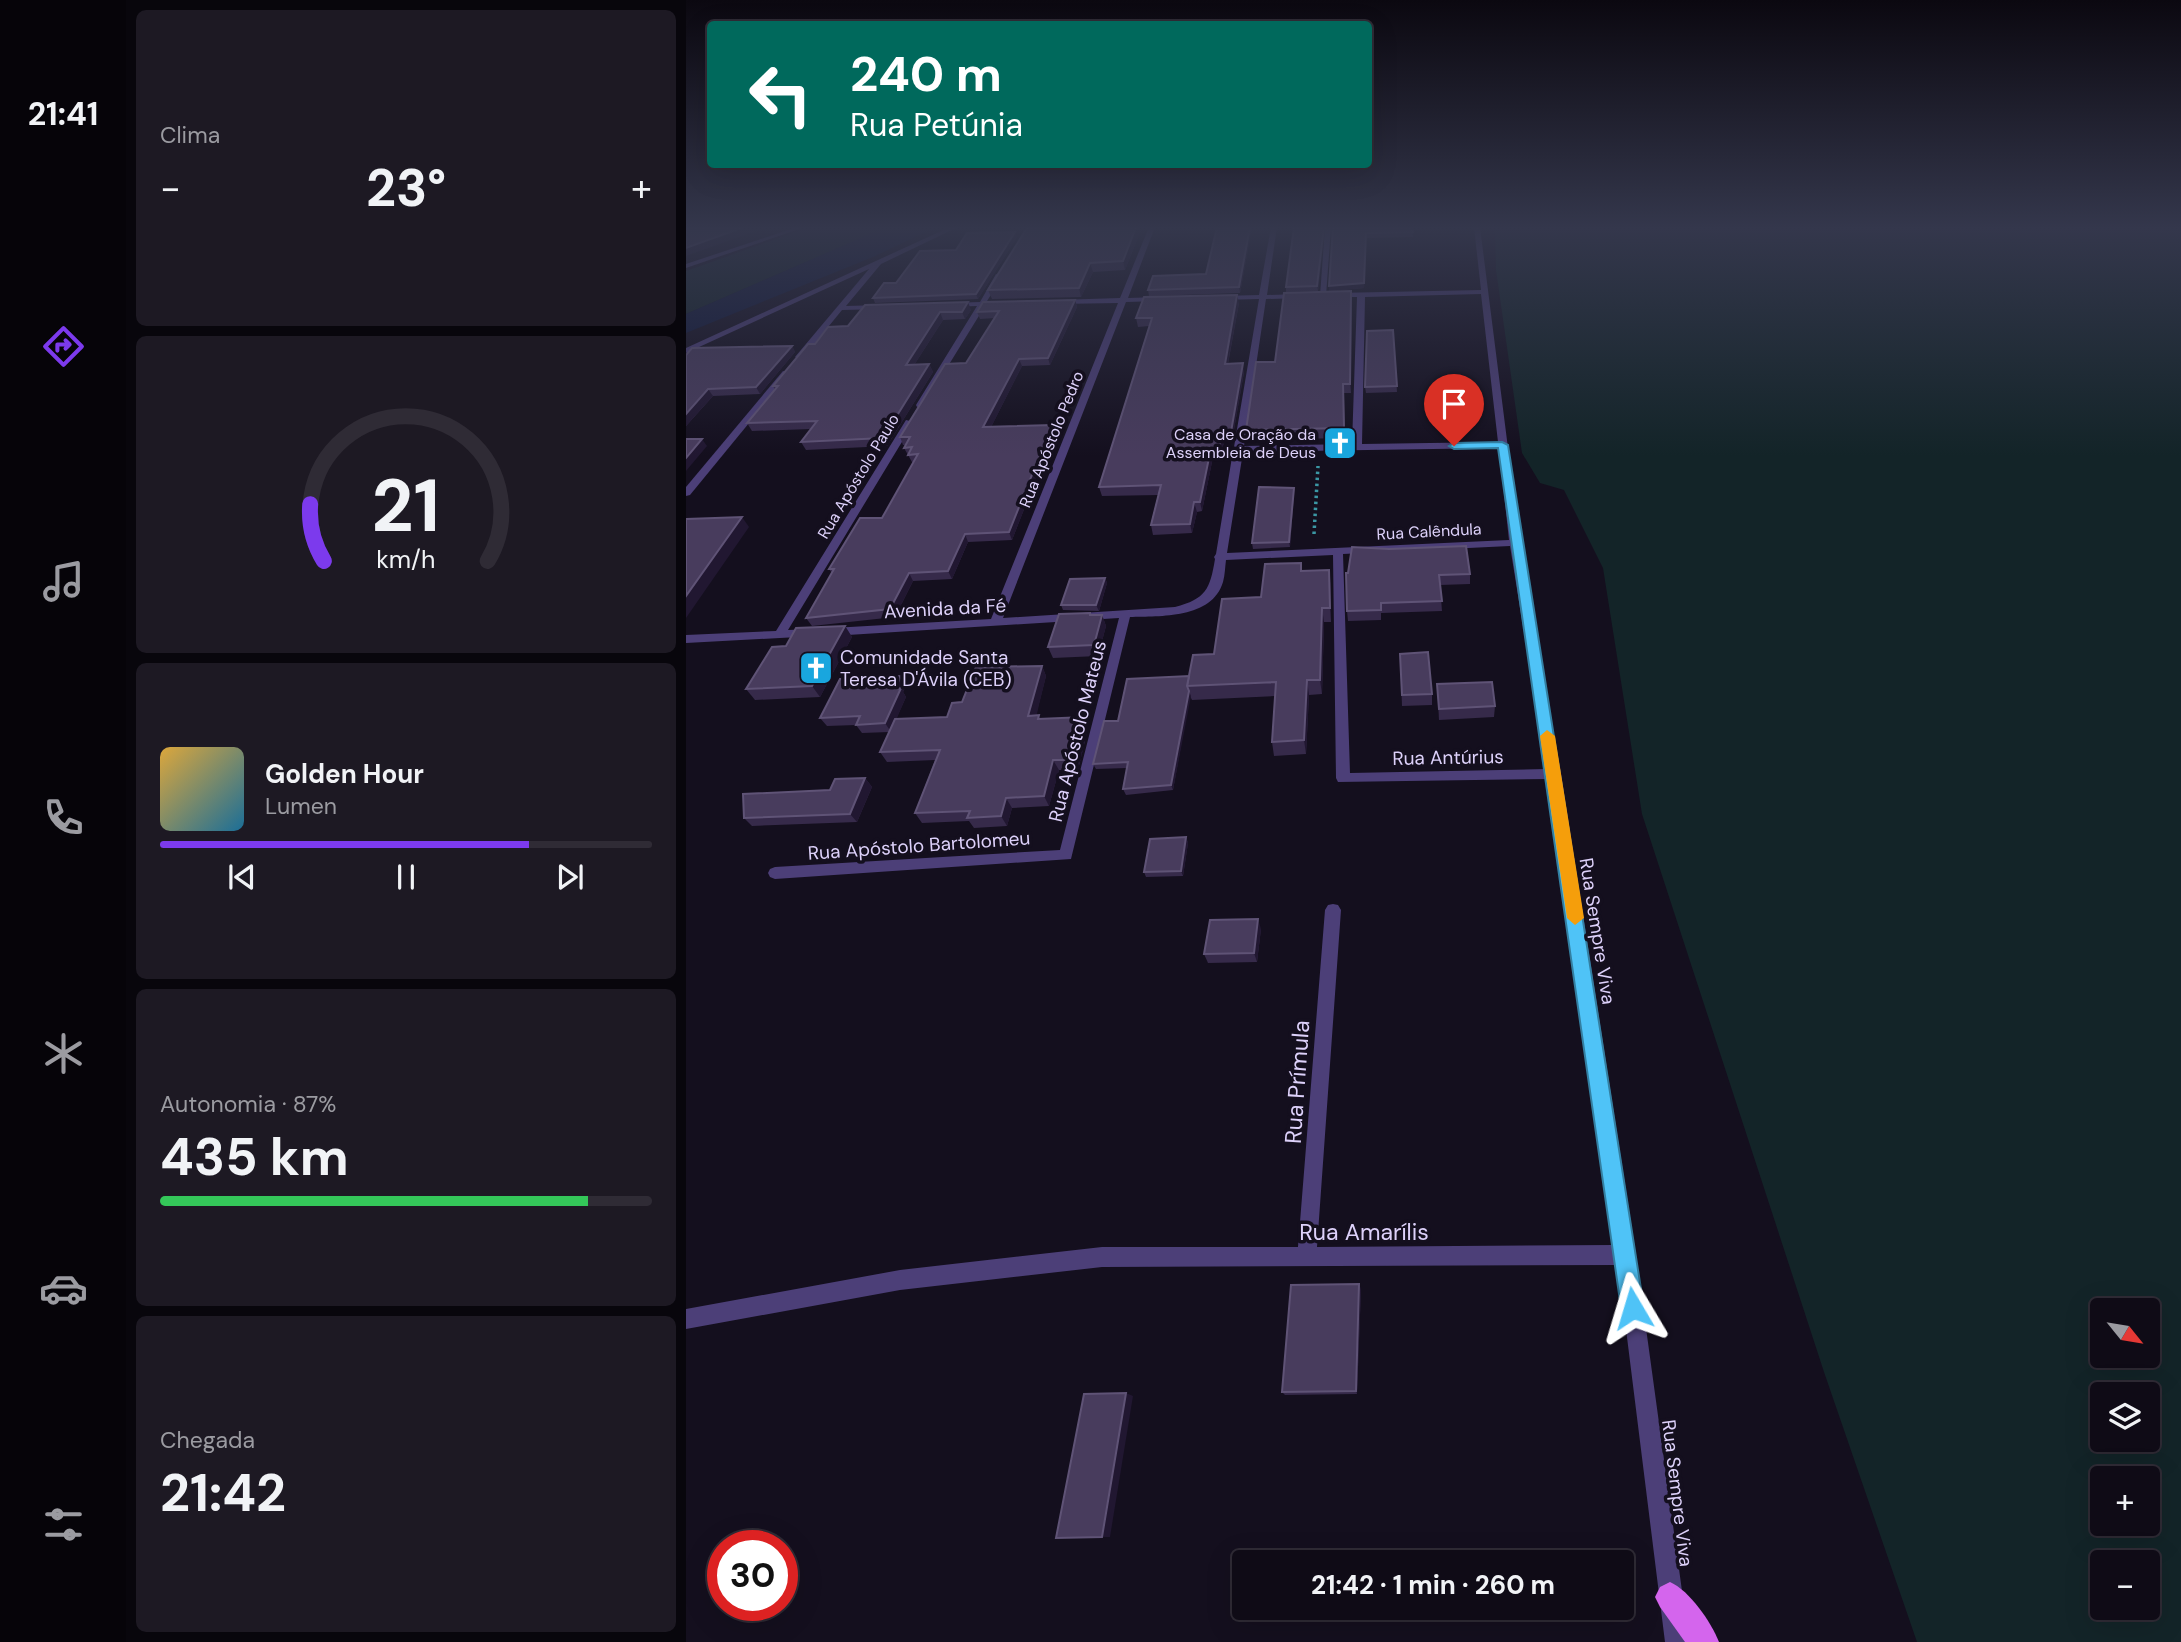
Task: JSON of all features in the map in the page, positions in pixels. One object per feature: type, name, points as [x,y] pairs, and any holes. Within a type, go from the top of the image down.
[{"type":"main road","points":[[1671,1597],[1704,1642]]},
{"type":"street","points":[[686,351],[788,304]]},
{"type":"street","points":[[686,493],[844,304]]},
{"type":"street","name":"Rua Apóstolo Paulo","points":[[780,634],[981,304]]},
{"type":"street","points":[[943,305],[991,304]]},
{"type":"street","name":"Rua Apóstolo Pedro","points":[[995,623],[1122,304]]},
{"type":"street","points":[[1219,557],[1260,304]]},
{"type":"street","points":[[1357,447],[1362,304]]},
{"type":"street","name":"Rua Sempre Viva","points":[[1486,304],[1515,543],[1554,774],[1626,1255],[1678,1642]]},
{"type":"street","points":[[840,308],[891,307]]},
{"type":"street","points":[[1236,449],[1502,445]]},
{"type":"street","name":"Rua Calêndula","points":[[1219,557],[1515,543]]},
{"type":"street","name":"Rua Antúrius","points":[[1338,551],[1343,778],[1554,774]]},
{"type":"street","name":"Avenida da Fé","points":[[686,639],[1125,616],[1175,611],[1193,607],[1213,592],[1217,583],[1219,557]]},
{"type":"street","name":"Rua Apóstolo Mateus","points":[[1066,855],[1125,616]]},
{"type":"street","name":"Rua Apóstolo Bartolomeu","points":[[775,873],[1066,855]]},
{"type":"street","name":"Rua Prímula","points":[[1307,1257],[1333,910]]},
{"type":"street","name":"Rua Amarílis","points":[[686,1319],[900,1280],[1102,1257],[1626,1255]]},
{"type":"path","points":[[1313,552],[1319,448]]},
{"type":"shaded area","points":[[686,304],[710,304],[686,314]]},
{"type":"shaded area","points":[[1501,304],[2181,304],[2181,1642],[1917,1642],[1824,1372],[1642,814],[1603,568],[1564,490],[1540,483],[1522,453]]},
{"type":"water","points":[[710,304],[758,304],[686,333],[686,314]]},
{"type":"building","points":[[967,304],[962,312],[940,312],[906,365],[929,364],[883,438],[801,442],[817,421],[747,423],[808,344],[815,344],[828,327],[848,326],[865,305]]},
{"type":"building","points":[[982,304],[1073,304],[1048,358],[1019,359],[983,427],[1052,425],[1009,532],[965,534],[948,571],[909,573],[890,609],[806,618],[834,569],[829,569],[860,518],[882,518],[918,454],[908,455],[912,447],[904,448],[910,437],[900,437],[945,364],[966,363],[999,311],[977,312]]},
{"type":"building","points":[[1141,304],[1235,304],[1225,364],[1243,363],[1231,432],[1222,432],[1219,448],[1211,448],[1200,502],[1194,502],[1190,524],[1151,525],[1161,485],[1099,487],[1152,318],[1136,318]]},
{"type":"building","points":[[1283,304],[1351,304],[1350,384],[1343,384],[1344,428],[1246,430],[1256,362],[1275,362]]},
{"type":"building","points":[[1393,330],[1397,386],[1365,387],[1367,331]]},
{"type":"building","points":[[792,346],[756,387],[708,389],[686,414],[686,355],[692,348]]},
{"type":"building","points":[[686,439],[702,439],[686,458]]},
{"type":"building","points":[[1259,487],[1294,488],[1289,542],[1252,543]]},
{"type":"building","points":[[742,517],[686,596],[686,519]]},
{"type":"building","points":[[1466,546],[1470,574],[1439,575],[1442,601],[1381,603],[1381,610],[1347,611],[1346,573],[1352,547],[1389,549]]},
{"type":"building","points":[[1301,563],[1301,571],[1329,570],[1330,608],[1322,608],[1320,680],[1307,680],[1304,740],[1272,742],[1276,682],[1187,686],[1193,655],[1214,654],[1222,599],[1261,597],[1265,564]]},
{"type":"building","points":[[1105,578],[1096,605],[1061,605],[1070,579]]},
{"type":"building","points":[[1059,614],[1102,615],[1094,645],[1048,647]]},
{"type":"building","points":[[845,626],[812,686],[746,689],[772,647],[786,646],[796,628]]},
{"type":"building","points":[[1428,652],[1432,694],[1402,695],[1400,654]]},
{"type":"building","points":[[1042,666],[1028,716],[1039,715],[1038,719],[1084,717],[1073,760],[1053,760],[1044,796],[1006,798],[1001,816],[967,818],[970,811],[915,813],[940,750],[880,752],[895,719],[947,717],[952,703],[962,702],[976,667]]},
{"type":"building","points":[[901,676],[895,689],[901,688],[885,723],[856,725],[860,716],[820,718],[840,679]]},
{"type":"building","points":[[1189,676],[1189,691],[1171,785],[1123,789],[1128,762],[1093,764],[1104,721],[1118,721],[1127,679]]},
{"type":"building","points":[[1492,682],[1495,706],[1439,709],[1437,684]]},
{"type":"building","points":[[865,778],[850,814],[744,818],[743,794],[830,790],[835,779]]},
{"type":"building","points":[[1186,837],[1181,871],[1144,872],[1150,839]]},
{"type":"building","points":[[1258,919],[1254,953],[1204,954],[1210,920]]},
{"type":"building","points":[[1359,1284],[1356,1391],[1282,1392],[1291,1285]]},
{"type":"building","points":[[1126,1393],[1102,1537],[1056,1538],[1084,1394]]},
{"type":"slow traffic","points":[[1547,736],[1575,918]]},
{"type":"place","name":"Casa de Oração da Assembleia de Deus","points":[[1340,443]]},
{"type":"place","name":"Comunidade Santa Teresa D'Ávila (CEB)","points":[[816,668]]},
{"type":"route","points":[[1454,446],[1502,445],[1633,1308]]}]
